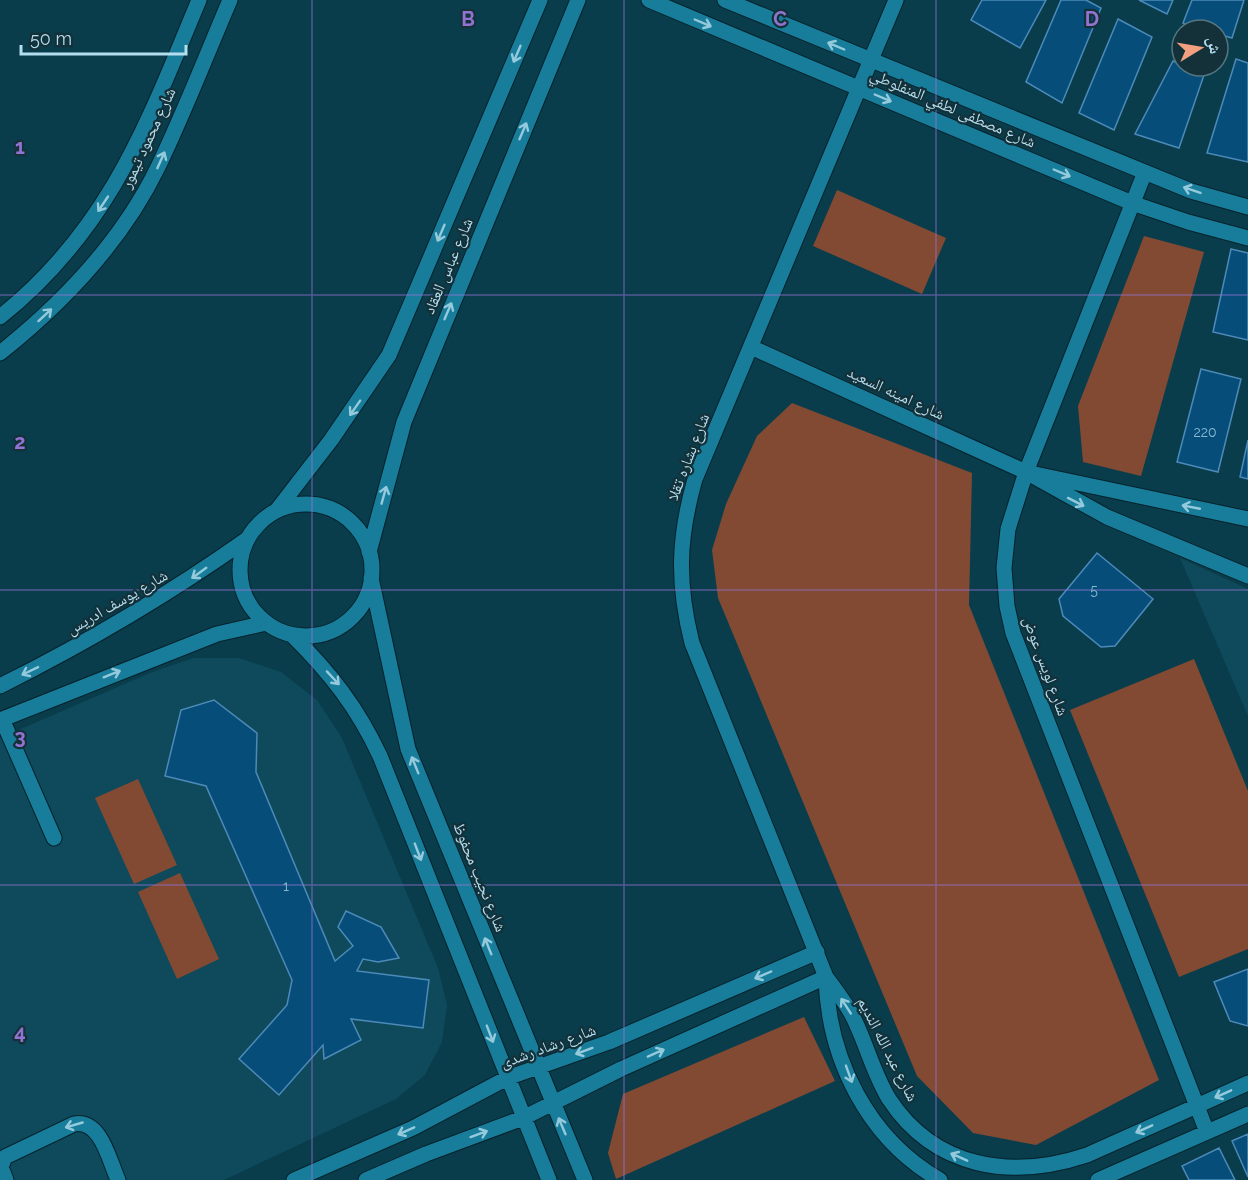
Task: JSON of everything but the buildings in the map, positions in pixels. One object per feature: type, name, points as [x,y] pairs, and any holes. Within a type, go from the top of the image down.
[{"type":"street","name":"شارع محمود تيمور","points":[[0,317],[43,278],[102,206],[132,157],[200,0]]},
{"type":"street","name":"شارع محمود تيمور","points":[[0,353],[32,328],[69,292],[102,254],[132,213],[158,168],[230,0]]},
{"type":"street","name":"شارع عباس العقاد","points":[[277,510],[338,430],[389,355],[540,0]]},
{"type":"street","name":"شارع عباس العقاد","points":[[369,552],[404,422],[578,0]]},
{"type":"street","name":"شارع مصطفى لطفي المنفلوطي","points":[[649,0],[1132,203],[1188,222],[1248,238]]},
{"type":"street","name":"شارع مصطفى لطفي المنفلوطي","points":[[725,0],[1191,191],[1248,207]]},
{"type":"street","name":"شارع بشاره تقلا","points":[[826,977],[692,643],[684,611],[680,577],[680,544],[695,479],[896,0]]},
{"type":"street","points":[[165,83],[189,94]]},
{"type":"street","name":"شارع لويس عوض","points":[[1145,172],[1026,472],[1008,529],[1004,568],[1006,606],[1013,633],[1208,1132]]},
{"type":"street","name":"شارع امينه السعيد","points":[[751,347],[1026,472],[1107,517],[1248,576]]},
{"type":"street","name":"شارع امينه السعيد","points":[[1026,472],[1248,519]]},
{"type":"street","points":[[293,636],[324,634],[351,619],[369,593],[371,578],[368,544],[356,526],[339,512],[319,504],[297,503],[264,517],[247,539],[240,557],[240,577],[244,596],[266,623],[293,636],[344,691],[363,719],[380,756],[549,1180]]},
{"type":"street","name":"شارع يوسف ادريس","points":[[0,686],[127,618],[191,579],[247,539]]},
{"type":"street","name":"شارع نجيب محفوظ","points":[[371,578],[408,749],[585,1180]]},
{"type":"street","points":[[54,838],[1,720],[218,633],[266,623]]},
{"type":"street","name":"شارع رشاد رشدى","points":[[294,1180],[413,1128],[507,1078],[609,1042],[817,952]]},
{"type":"street","points":[[366,1180],[426,1154],[524,1118],[621,1069],[826,977],[830,1022],[854,1088],[866,1112],[881,1133],[900,1152],[940,1180]]},
{"type":"street","name":"شارع عبد الله النديم","points":[[826,977],[852,1014],[877,1075],[903,1118],[942,1150],[965,1161],[1014,1171],[1063,1164],[1248,1083]]},
{"type":"street","points":[[1098,1180],[1248,1114]]},
{"type":"street","points":[[6,1180],[1,1167],[5,1157],[74,1124],[83,1122],[92,1126],[97,1133],[118,1180]]},
{"type":"shaded area","points":[[837,190],[946,238],[922,294],[813,246]]},
{"type":"shaded area","points":[[1144,236],[1204,252],[1141,476],[1083,462],[1078,406]]},
{"type":"shaded area","points":[[792,403],[972,473],[969,605],[1159,1080],[1036,1145],[973,1133],[917,1076],[718,598],[712,550],[726,504],[757,436]]},
{"type":"shaded area","points":[[1180,558],[1248,589],[1248,716]]},
{"type":"shaded area","points":[[193,658],[239,658],[281,672],[317,700],[342,738],[438,968],[447,1005],[442,1042],[425,1075],[396,1099],[224,1180],[0,1180],[0,738],[150,673]]},
{"type":"shaded area","points":[[1194,659],[1248,791],[1248,949],[1179,977],[1070,710]]},
{"type":"shaded area","points":[[138,779],[177,865],[134,884],[95,798]]},
{"type":"shaded area","points":[[180,873],[219,959],[177,979],[138,892]]},
{"type":"shaded area","points":[[804,1017],[835,1081],[616,1179],[608,1153],[623,1094]]}]
